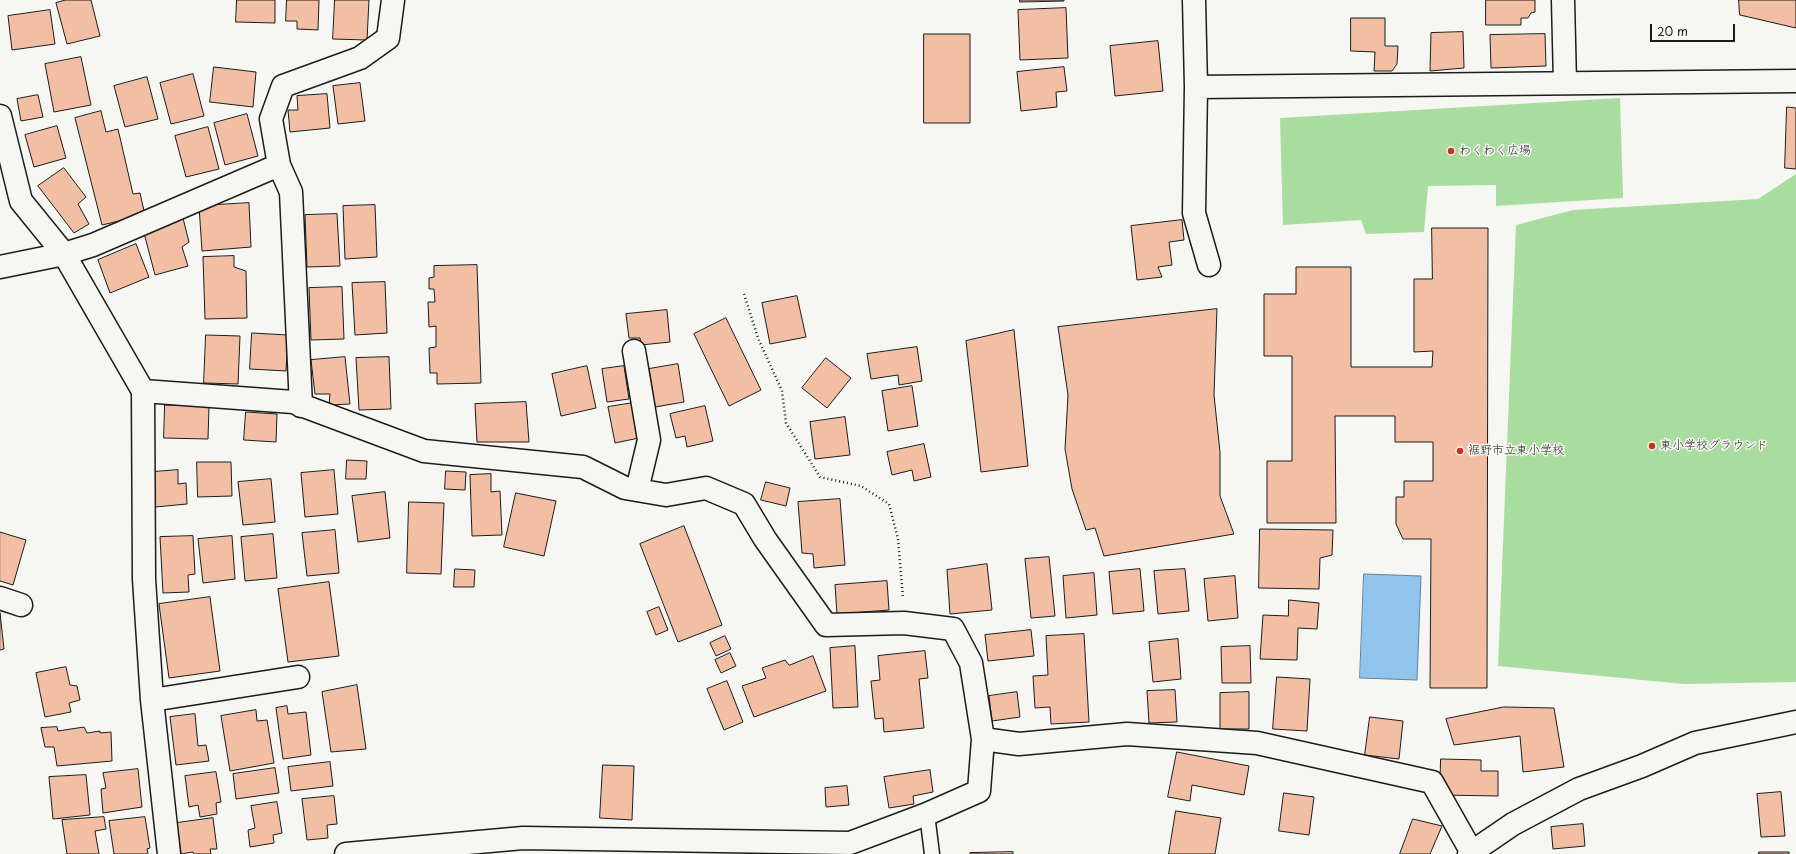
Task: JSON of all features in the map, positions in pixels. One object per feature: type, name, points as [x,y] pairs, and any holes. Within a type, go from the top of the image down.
[{"type":"street","points":[[301,406],[291,192],[279,165],[271,119],[283,86],[360,58],[388,38],[393,0]]},
{"type":"street","points":[[1194,0],[1196,87],[1194,213],[1209,265]]},
{"type":"street","points":[[1562,0],[1565,83]]},
{"type":"street","points":[[1196,87],[1796,81]]},
{"type":"street","points":[[0,116],[21,201],[64,254],[143,391],[144,579],[152,700],[169,854]]},
{"type":"street","points":[[0,267],[64,254],[93,245],[279,165]]},
{"type":"street","points":[[634,351],[649,440],[637,490]]},
{"type":"street","points":[[143,391],[293,402],[424,450],[583,467],[625,488],[666,495],[706,488],[744,504],[765,538],[826,625],[904,623],[953,629],[971,663],[983,740],[979,791],[850,849],[524,838],[346,854]]},
{"type":"street","points":[[0,598],[21,605]]},
{"type":"street","points":[[152,700],[298,677]]},
{"type":"street","points":[[983,740],[1019,744],[1127,734],[1257,743],[1432,782],[1470,853],[1513,824],[1579,789],[1642,766],[1695,743],[1796,722]]},
{"type":"lane","points":[[927,814],[932,854]]},
{"type":"path","points":[[744,294],[758,338],[782,391],[786,423],[820,477],[861,486],[889,504],[898,539],[902,569],[904,623]]},
{"type":"green space","name":"わくわく広場","points":[[1620,98],[1623,198],[1496,206],[1496,185],[1428,186],[1424,232],[1366,234],[1361,220],[1283,225],[1280,118]]},
{"type":"green space","name":"東小学校グラウンド","points":[[1796,174],[1796,682],[1684,684],[1498,666],[1516,225],[1573,210],[1758,199]]},
{"type":"water","points":[[1364,574],[1421,576],[1417,680],[1360,678]]},
{"type":"building","points":[[66,0],[91,0],[100,36],[67,44],[56,3]]},
{"type":"building","points":[[237,0],[275,0],[275,23],[236,22]]},
{"type":"building","points":[[287,0],[319,0],[318,30],[297,29],[297,21],[286,21]]},
{"type":"building","points":[[335,0],[369,0],[367,40],[333,39]]},
{"type":"building","points":[[1020,0],[1064,0],[1064,1],[1020,2]]},
{"type":"building","points":[[1486,0],[1535,0],[1535,12],[1531,13],[1528,18],[1521,18],[1521,25],[1486,25]]},
{"type":"building","points":[[1739,0],[1796,0],[1796,28],[1740,15]]},
{"type":"building","points":[[1066,8],[1068,58],[1020,60],[1018,10]]},
{"type":"building","points":[[50,10],[55,44],[12,50],[8,16]]},
{"type":"building","points":[[1351,18],[1385,18],[1385,46],[1398,46],[1397,64],[1392,71],[1374,71],[1375,52],[1351,51]]},
{"type":"building","points":[[1463,32],[1464,68],[1430,71],[1431,33]]},
{"type":"building","points":[[924,34],[970,34],[970,123],[924,123]]},
{"type":"building","points":[[1545,34],[1546,66],[1491,68],[1490,35]]},
{"type":"building","points":[[1158,41],[1163,91],[1115,96],[1110,46]]},
{"type":"building","points":[[81,57],[91,105],[54,112],[45,64]]},
{"type":"building","points":[[214,67],[256,72],[253,107],[210,102]]},
{"type":"building","points":[[1064,67],[1067,91],[1056,92],[1057,107],[1021,111],[1017,72]]},
{"type":"building","points":[[193,74],[204,116],[171,124],[160,83]]},
{"type":"building","points":[[147,77],[158,119],[125,127],[114,86]]},
{"type":"building","points":[[360,83],[365,121],[338,124],[333,86]]},
{"type":"building","points":[[327,94],[330,128],[290,132],[288,110],[298,110],[297,96]]},
{"type":"building","points":[[38,95],[43,117],[21,121],[17,99]]},
{"type":"building","points":[[1787,107],[1796,108],[1796,169],[1785,168]]},
{"type":"building","points":[[101,111],[106,132],[118,129],[133,194],[140,193],[145,215],[102,225],[75,118]]},
{"type":"building","points":[[247,114],[258,156],[225,165],[214,123]]},
{"type":"building","points":[[57,126],[66,158],[34,167],[25,135]]},
{"type":"building","points":[[208,127],[219,169],[186,177],[175,136]]},
{"type":"building","points":[[64,168],[86,197],[78,204],[89,224],[74,233],[38,186]]},
{"type":"building","points":[[249,203],[251,247],[202,251],[199,206]]},
{"type":"building","points":[[375,205],[377,257],[345,259],[343,206]]},
{"type":"building","points":[[337,214],[340,266],[307,267],[305,215]]},
{"type":"building","points":[[183,218],[189,242],[182,247],[188,266],[155,275],[144,233]]},
{"type":"building","points":[[1182,220],[1184,240],[1169,242],[1172,265],[1158,267],[1162,277],[1137,280],[1131,226]]},
{"type":"building","name":"裾野市立東小学校","points":[[1432,228],[1488,228],[1487,688],[1430,688],[1431,539],[1403,539],[1396,524],[1396,497],[1404,497],[1404,481],[1433,481],[1433,442],[1395,442],[1395,416],[1335,416],[1336,523],[1267,523],[1267,461],[1292,461],[1292,356],[1264,356],[1264,294],[1296,294],[1296,267],[1351,267],[1351,367],[1432,367],[1433,351],[1414,352],[1414,279],[1432,279]]},
{"type":"building","points":[[136,244],[149,277],[110,293],[98,260]]},
{"type":"building","points":[[234,256],[234,267],[246,271],[247,318],[205,319],[203,257]]},
{"type":"building","points":[[477,265],[481,383],[437,384],[437,373],[430,373],[429,348],[436,347],[436,326],[429,327],[428,302],[435,302],[434,289],[429,289],[429,278],[434,277],[434,266]]},
{"type":"building","points":[[385,282],[387,333],[355,335],[352,283]]},
{"type":"building","points":[[342,287],[344,339],[311,340],[309,288]]},
{"type":"building","points":[[797,296],[806,337],[770,344],[762,303]]},
{"type":"building","points":[[1217,309],[1214,395],[1220,452],[1220,496],[1234,534],[1104,556],[1095,528],[1086,530],[1072,489],[1065,449],[1068,395],[1058,327]]},
{"type":"building","points":[[667,310],[670,342],[641,345],[640,338],[629,338],[626,314]]},
{"type":"building","points":[[726,318],[761,390],[729,406],[694,334]]},
{"type":"building","points":[[1014,330],[1028,466],[981,472],[966,341]]},
{"type":"building","points":[[252,333],[288,335],[286,371],[250,369]]},
{"type":"building","points":[[206,335],[240,336],[238,384],[204,383]]},
{"type":"building","points":[[917,347],[922,381],[899,385],[898,375],[871,379],[867,354]]},
{"type":"building","points":[[345,357],[350,404],[329,405],[330,394],[315,394],[311,360]]},
{"type":"building","points":[[389,357],[391,409],[359,410],[356,358]]},
{"type":"building","points":[[826,358],[851,378],[827,408],[802,388]]},
{"type":"building","points":[[678,364],[684,402],[655,407],[649,369]]},
{"type":"building","points":[[587,366],[596,408],[561,416],[552,374]]},
{"type":"building","points":[[624,366],[629,399],[607,402],[602,369]]},
{"type":"building","points":[[912,386],[918,426],[888,431],[882,391]]},
{"type":"building","points":[[526,402],[529,442],[477,442],[475,404]]},
{"type":"building","points":[[633,403],[639,438],[615,443],[608,407]]},
{"type":"building","points":[[165,405],[209,406],[208,439],[164,438]]},
{"type":"building","points":[[705,406],[713,441],[687,447],[685,436],[676,438],[670,414]]},
{"type":"building","points":[[246,412],[277,414],[276,442],[244,440]]},
{"type":"building","points":[[845,417],[850,455],[815,459],[810,422]]},
{"type":"building","points":[[924,444],[931,477],[914,481],[912,470],[892,475],[887,452]]},
{"type":"building","points":[[347,460],[367,461],[366,479],[346,479]]},
{"type":"building","points":[[197,462],[231,462],[232,496],[198,497]]},
{"type":"building","points":[[178,470],[178,484],[186,483],[187,504],[155,507],[153,472]]},
{"type":"building","points":[[334,470],[338,514],[305,517],[301,473]]},
{"type":"building","points":[[446,471],[466,472],[465,490],[445,489]]},
{"type":"building","points":[[491,474],[491,492],[500,491],[502,535],[472,536],[470,475]]},
{"type":"building","points":[[271,479],[275,522],[243,525],[238,482]]},
{"type":"building","points":[[766,482],[790,488],[786,506],[761,500]]},
{"type":"building","points":[[385,492],[390,538],[358,542],[352,496]]},
{"type":"building","points":[[516,493],[556,501],[544,556],[504,547]]},
{"type":"building","points":[[840,499],[845,565],[814,568],[813,554],[802,553],[798,502]]},
{"type":"building","points":[[409,502],[444,503],[441,574],[407,573]]},
{"type":"building","points":[[684,526],[722,625],[678,642],[640,544]]},
{"type":"building","points":[[1260,529],[1333,530],[1332,555],[1320,558],[1319,589],[1259,588]]},
{"type":"building","points":[[335,530],[339,573],[307,576],[302,533]]},
{"type":"building","points":[[0,532],[26,540],[13,585],[0,581]]},
{"type":"building","points":[[273,534],[277,578],[245,581],[241,537]]},
{"type":"building","points":[[193,536],[195,574],[188,575],[189,592],[163,593],[160,537]]},
{"type":"building","points":[[232,536],[235,579],[203,583],[198,539]]},
{"type":"building","points":[[1049,557],[1055,616],[1031,618],[1025,559]]},
{"type":"building","points":[[987,564],[992,610],[950,614],[947,570]]},
{"type":"building","points":[[455,569],[475,570],[474,587],[454,587]]},
{"type":"building","points":[[1140,569],[1144,611],[1113,614],[1109,572]]},
{"type":"building","points":[[1185,569],[1189,611],[1158,614],[1154,571]]},
{"type":"building","points":[[1094,573],[1097,615],[1066,618],[1063,576]]},
{"type":"building","points":[[1235,576],[1238,618],[1208,621],[1204,579]]},
{"type":"building","points":[[887,581],[889,610],[837,614],[835,585]]},
{"type":"building","points":[[329,582],[339,656],[288,662],[278,589]]},
{"type":"building","points":[[210,597],[220,671],[169,678],[159,604]]},
{"type":"building","points":[[1289,600],[1319,603],[1317,629],[1298,628],[1297,660],[1260,659],[1263,615],[1288,616]]},
{"type":"building","points":[[659,607],[668,630],[656,635],[647,612]]},
{"type":"building","points":[[0,613],[4,649],[0,650]]},
{"type":"building","points":[[1031,630],[1034,656],[988,661],[985,635]]},
{"type":"building","points":[[1084,634],[1089,722],[1051,724],[1050,707],[1035,708],[1033,676],[1048,675],[1046,636]]},
{"type":"building","points":[[725,636],[731,649],[716,656],[710,643]]},
{"type":"building","points":[[1178,639],[1181,679],[1153,682],[1149,642]]},
{"type":"building","points":[[855,646],[858,707],[833,708],[830,648]]},
{"type":"building","points":[[1250,646],[1251,683],[1222,683],[1221,647]]},
{"type":"building","points":[[925,651],[928,678],[919,679],[924,728],[884,732],[883,718],[875,719],[871,681],[880,680],[878,656]]},
{"type":"building","points":[[730,653],[736,666],[721,673],[715,660]]},
{"type":"building","points":[[813,656],[826,691],[754,717],[742,686],[766,678],[762,668],[785,660],[789,665]]},
{"type":"building","points":[[66,667],[70,685],[77,686],[80,700],[69,703],[71,712],[45,717],[36,673]]},
{"type":"building","points":[[1277,677],[1310,679],[1307,731],[1273,729]]},
{"type":"building","points":[[727,681],[743,722],[724,730],[707,689]]},
{"type":"building","points":[[357,685],[366,749],[331,752],[322,692]]},
{"type":"building","points":[[1175,690],[1177,722],[1149,723],[1147,691]]},
{"type":"building","points":[[1017,692],[1020,717],[992,721],[989,696]]},
{"type":"building","points":[[1249,692],[1249,729],[1220,729],[1220,693]]},
{"type":"building","points":[[287,706],[288,714],[306,712],[311,755],[283,759],[276,708]]},
{"type":"building","points":[[1504,707],[1554,708],[1564,767],[1523,772],[1520,736],[1454,745],[1446,719]]},
{"type":"building","points":[[256,710],[257,721],[267,720],[274,763],[230,771],[221,716]]},
{"type":"building","points":[[195,714],[198,746],[206,745],[209,761],[176,765],[170,717]]},
{"type":"building","points":[[1370,717],[1403,721],[1399,759],[1365,755]]},
{"type":"building","points":[[57,727],[58,731],[84,727],[87,733],[100,731],[100,733],[111,732],[112,761],[57,766],[54,747],[45,747],[41,728]]},
{"type":"building","points":[[1177,752],[1249,766],[1244,795],[1192,785],[1190,801],[1168,797]]},
{"type":"building","points":[[1441,759],[1481,760],[1481,771],[1498,771],[1498,796],[1440,795]]},
{"type":"building","points":[[330,762],[333,786],[291,791],[288,767]]},
{"type":"building","points":[[603,765],[634,766],[632,820],[600,818]]},
{"type":"building","points":[[275,768],[279,793],[236,799],[233,774]]},
{"type":"building","points":[[138,769],[142,807],[103,813],[101,789],[106,788],[103,773]]},
{"type":"building","points":[[930,770],[933,792],[913,796],[914,804],[889,808],[884,777]]},
{"type":"building","points":[[216,772],[221,802],[216,803],[217,814],[200,817],[198,805],[189,807],[185,776]]},
{"type":"building","points":[[86,775],[90,815],[53,819],[49,777]]},
{"type":"building","points":[[847,786],[849,805],[826,807],[825,788]]},
{"type":"building","points":[[1781,792],[1785,836],[1761,837],[1757,794]]},
{"type":"building","points":[[1284,793],[1314,797],[1309,835],[1279,831]]},
{"type":"building","points":[[334,796],[337,824],[327,825],[328,838],[307,840],[302,799]]},
{"type":"building","points":[[277,802],[282,833],[273,835],[274,843],[250,847],[248,830],[255,828],[251,806]]},
{"type":"building","points":[[1176,811],[1221,818],[1215,854],[1169,854]]},
{"type":"building","points":[[104,817],[106,829],[95,831],[99,854],[67,854],[62,820]]},
{"type":"building","points":[[145,817],[150,848],[147,849],[148,854],[114,854],[109,821]]},
{"type":"building","points":[[213,818],[217,849],[210,849],[211,854],[194,854],[193,852],[181,854],[177,823]]},
{"type":"building","points":[[1413,819],[1442,826],[1430,854],[1400,854]]},
{"type":"building","points":[[1583,824],[1585,846],[1553,849],[1551,827]]},
{"type":"building","points":[[1013,852],[1013,854],[970,854],[970,853]]},
{"type":"building","points":[[1759,852],[1789,852],[1789,854],[1759,854]]},
{"type":"place","name":"わくわく広場","points":[[1451,151]]},
{"type":"place","name":"東小学校グラウンド","points":[[1652,446]]},
{"type":"place","name":"裾野市立東小学校","points":[[1460,451]]}]
